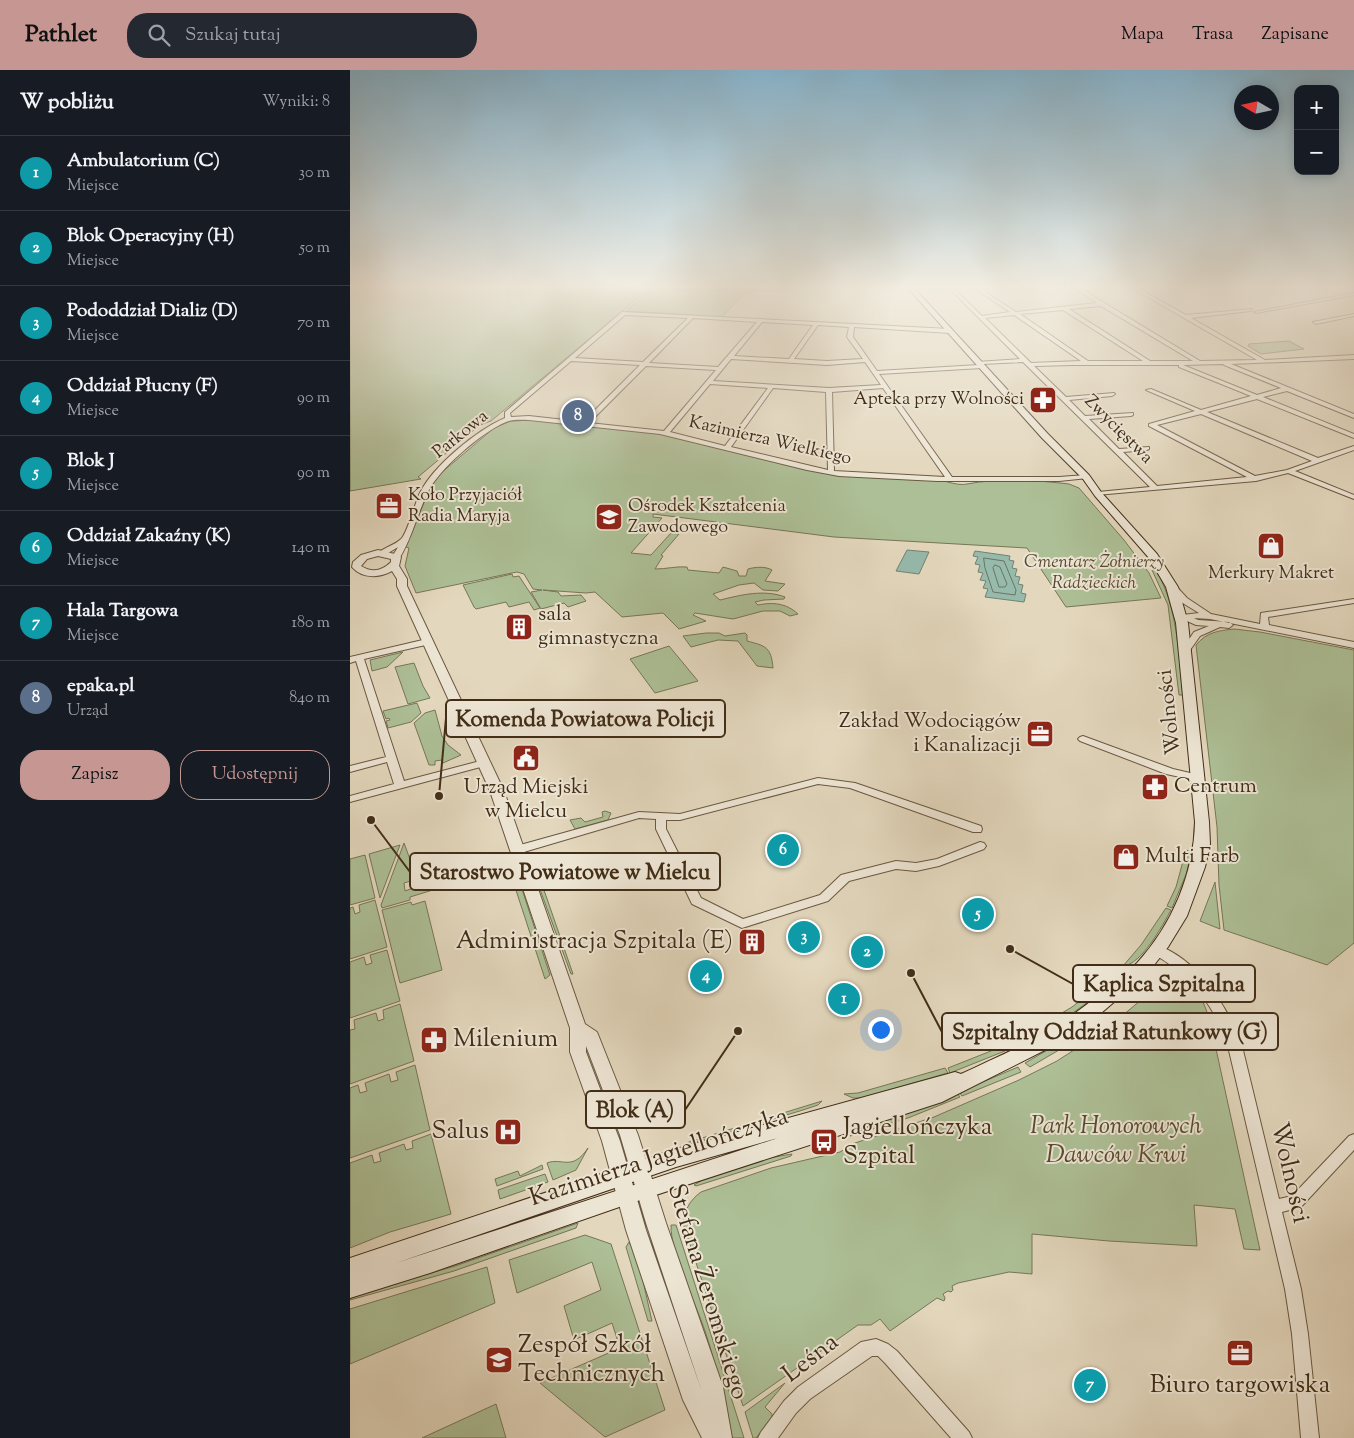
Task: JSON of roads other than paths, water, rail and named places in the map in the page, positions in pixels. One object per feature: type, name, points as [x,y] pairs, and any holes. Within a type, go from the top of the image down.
[{"type":"main road","name":"Wolności","points":[[970,352],[1046,436],[1057,453],[1083,478],[1145,546],[1160,566],[1172,587],[1182,617],[1199,778],[1202,830],[1198,867],[1179,916],[1159,947]]},
{"type":"main road","name":"Kazimierza Jagiellończyka","points":[[350,1268],[622,1186],[731,1142],[982,1074],[1047,1041],[1088,1015],[1142,968],[1159,947]]},
{"type":"main road","name":"Kazimierza Jagiellończyka","points":[[350,1287],[430,1263],[622,1186]]},
{"type":"street","name":"Parkowa","points":[[395,561],[404,545],[428,483],[433,477],[492,426],[508,419],[507,413],[578,352]]},
{"type":"street","points":[[585,423],[656,352]]},
{"type":"street","points":[[666,433],[734,352]]},
{"type":"street","points":[[790,361],[796,352]]},
{"type":"street","points":[[861,352],[950,479]]},
{"type":"street","name":"Zwycięstwa","points":[[1018,352],[1156,489]]},
{"type":"street","points":[[1071,352],[1086,362]]},
{"type":"street","points":[[1131,352],[1150,364]]},
{"type":"street","points":[[1181,352],[1199,363]]},
{"type":"street","points":[[1247,352],[1263,361]]},
{"type":"street","points":[[730,357],[827,363],[867,360]]},
{"type":"street","points":[[1031,365],[1086,362],[1150,364],[1225,363],[1352,358]]},
{"type":"street","points":[[570,359],[720,369]]},
{"type":"street","points":[[876,373],[1026,360]]},
{"type":"street","points":[[1225,363],[1354,416]]},
{"type":"street","points":[[1179,364],[1354,436]]},
{"type":"street","points":[[709,382],[829,390],[885,386]]},
{"type":"street","points":[[727,448],[772,386]]},
{"type":"street","points":[[1256,479],[1153,425],[1286,389]]},
{"type":"street","points":[[829,390],[830,473]]},
{"type":"street","points":[[1149,390],[1319,460]]},
{"type":"street","points":[[1065,399],[1112,394]]},
{"type":"street","points":[[1084,418],[1131,414]]},
{"type":"street","name":"Kazimierza Wielkiego","points":[[508,419],[534,418],[666,433],[830,473],[950,479],[1083,478]]},
{"type":"street","points":[[1118,451],[1147,448]]},
{"type":"street","points":[[1098,494],[1256,479],[1289,471],[1354,448]]},
{"type":"street","points":[[1289,471],[1354,497]]},
{"type":"street","points":[[402,586],[388,576],[360,570],[355,560],[382,553],[404,541]]},
{"type":"street","points":[[379,573],[390,569],[395,561],[382,553]]},
{"type":"street","name":"Stefana Żeromskiego","points":[[395,561],[402,579],[402,586],[497,791],[578,1028],[578,1052],[611,1141],[622,1186],[694,1400],[714,1438]]},
{"type":"street","points":[[1172,587],[1184,600],[1210,616]]},
{"type":"street","points":[[1265,628],[1264,615],[1354,601]]},
{"type":"street","points":[[1182,617],[1193,615],[1210,616],[1354,645]]},
{"type":"street","points":[[1182,617],[1196,622],[1265,628]]},
{"type":"street","points":[[1185,651],[1197,634],[1214,627],[1228,625]]},
{"type":"street","points":[[400,786],[392,758],[355,659],[427,642]]},
{"type":"street","points":[[1083,739],[1170,772],[1199,778]]},
{"type":"street","points":[[350,769],[392,758]]},
{"type":"street","points":[[350,799],[484,764]]},
{"type":"street","points":[[517,850],[639,816],[680,817],[818,781],[831,781],[851,785],[977,829]]},
{"type":"street","points":[[661,817],[661,828],[696,901],[742,924],[824,898],[845,878],[896,865],[916,867],[939,862],[980,846]]},
{"type":"street","name":"Wolności","points":[[1159,947],[1196,977],[1220,1008],[1228,1023],[1234,1042],[1293,1290],[1300,1334],[1310,1438]]},
{"type":"street","name":"Stefana Żeromskiego","points":[[578,1028],[591,1037],[643,1179],[712,1387],[721,1438]]},
{"type":"street","points":[[1273,1207],[1296,1202],[1354,1140]]},
{"type":"street","name":"Leśna","points":[[767,1438],[790,1407],[804,1393],[867,1348],[876,1346],[885,1351],[894,1360],[962,1438]]},
{"type":"water","points":[[907,550],[929,552],[919,574],[896,571]]},
{"type":"water","points":[[975,551],[1010,556],[1009,560],[1014,561],[1012,568],[1017,569],[1015,576],[1020,577],[1018,584],[1023,585],[1021,593],[1026,594],[1024,602],[985,597],[988,589],[983,588],[986,581],[980,580],[983,573],[978,572],[980,565],[975,564],[978,557],[973,556]]},
{"type":"place","name":"Apteka przy Wolności","points":[[1043,400]]},
{"type":"place","name":"epaka.pl","points":[[578,416]]},
{"type":"place","name":"Koło Przyjaciół Radia Maryja","points":[[389,506]]},
{"type":"place","name":"Ośrodek Kształcenia Zawodowego","points":[[609,517]]},
{"type":"place","name":"Merkury Makret","points":[[1271,546]]},
{"type":"place","name":"sala gimnastyczna","points":[[519,627]]},
{"type":"place","name":"Zakład Wodociągów i Kanalizacji","points":[[1040,734]]},
{"type":"place","name":"Urząd Miejski w Mielcu","points":[[526,758]]},
{"type":"place","name":"Centrum","points":[[1155,787]]},
{"type":"place","name":"Komenda Powiatowa Policji","points":[[439,796]]},
{"type":"place","name":"Starostwo Powiatowe w Mielcu","points":[[371,820]]},
{"type":"place","name":"Oddział Zakaźny (K)","points":[[783,850]]},
{"type":"place","name":"Multi Farb","points":[[1126,857]]},
{"type":"place","name":"Blok J","points":[[978,914]]},
{"type":"place","name":"Pododdział Dializ (D)","points":[[804,937]]},
{"type":"place","name":"Administracja Szpitala (E)","points":[[752,942]]},
{"type":"place","name":"Kaplica Szpitalna","points":[[1010,949]]},
{"type":"place","name":"Blok Operacyjny (H)","points":[[867,952]]},
{"type":"place","name":"Szpitalny Oddział Ratunkowy (G)","points":[[911,973]]},
{"type":"place","name":"Oddział Płucny (F)","points":[[706,976]]},
{"type":"place","name":"Ambulatorium (C)","points":[[844,999]]},
{"type":"place","name":"Blok (A)","points":[[738,1031]]},
{"type":"place","name":"Milenium","points":[[434,1040]]},
{"type":"place","name":"Salus","points":[[508,1132]]},
{"type":"place","name":"Jagiellończyka Szpital","points":[[824,1142]]},
{"type":"place","name":"Biuro targowiska","points":[[1240,1353]]},
{"type":"place","name":"Zespół Szkół Technicznych","points":[[499,1360]]},
{"type":"place","name":"Hala Targowa","points":[[1090,1385]]},
{"type":"park label","name":"Cmentarz Żołnierzy Radzieckich","points":[[1094,573]]},
{"type":"park label","name":"Park Honorowych Dawców Krwi","points":[[1116,1142]]}]
